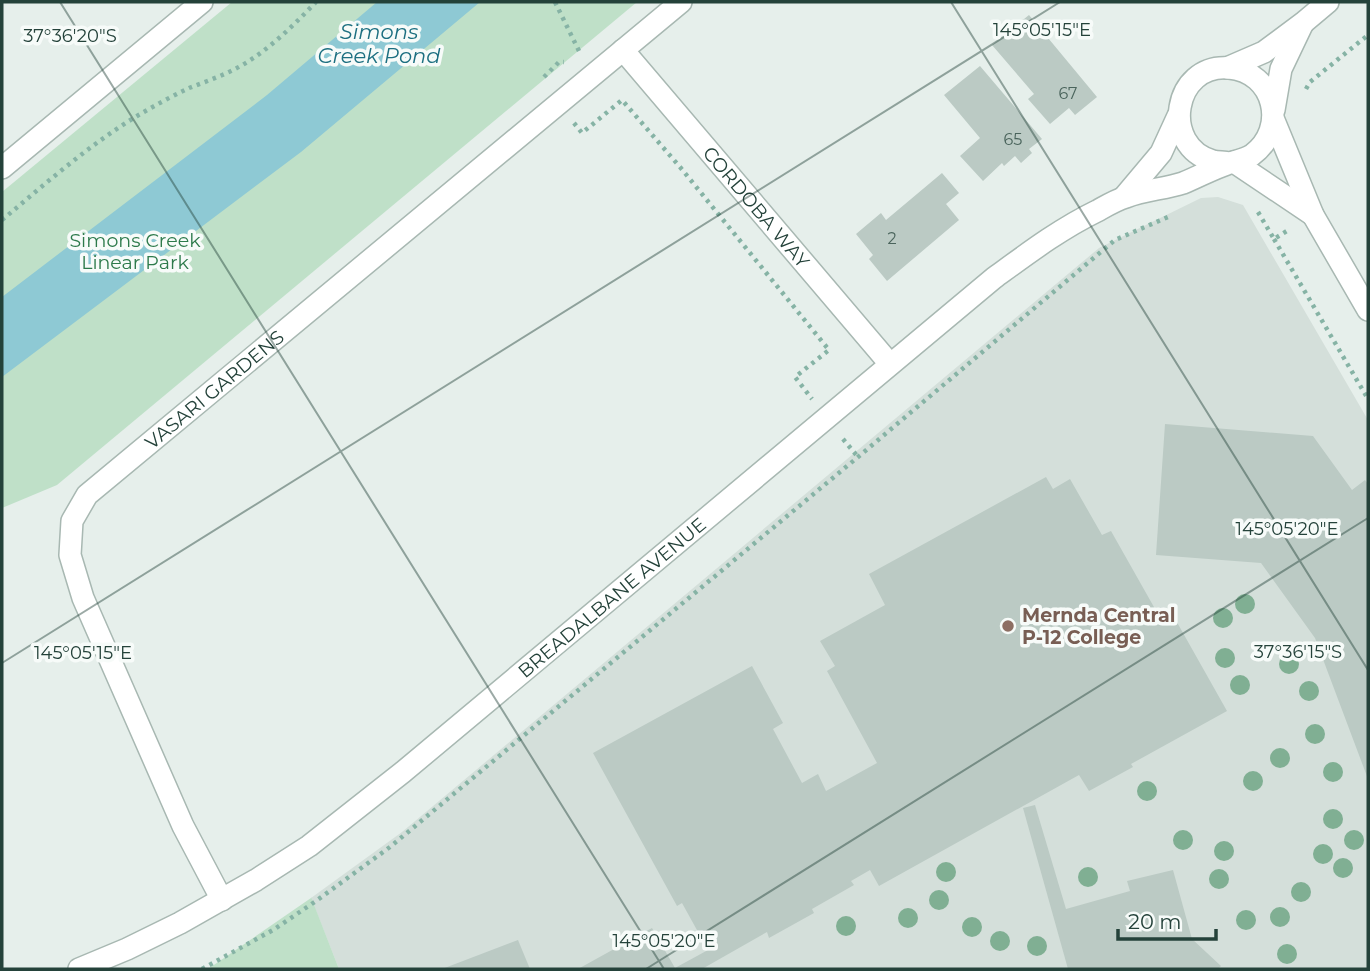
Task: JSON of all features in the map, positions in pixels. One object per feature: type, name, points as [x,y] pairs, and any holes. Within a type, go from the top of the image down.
[{"type":"street","points":[[2,168],[202,2]]},
{"type":"street","name":"VASARI GARDENS","points":[[222,900],[183,826],[83,598],[70,555],[72,521],[87,495],[681,2]]},
{"type":"street","points":[[1227,68],[1264,52],[1328,2]]},
{"type":"street","points":[[1303,23],[1281,69],[1273,115],[1270,133],[1261,147],[1249,157],[1232,162],[1213,161],[1199,155],[1188,144],[1181,130],[1178,116],[1181,100],[1188,87],[1199,76],[1212,70],[1227,68],[1241,70],[1254,77],[1264,87],[1270,99],[1273,115],[1313,215],[1368,310]]},
{"type":"street","name":"CORDOBA WAY","points":[[623,50],[890,364]]},
{"type":"street","name":"BREADALBANE AVENUE","points":[[1125,197],[1161,153],[1178,116]]},
{"type":"street","points":[[1232,162],[1313,215]]},
{"type":"street","name":"BREADALBANE AVENUE","points":[[79,969],[127,949],[222,900],[309,846],[353,813],[890,364],[1032,250],[1073,223],[1125,197],[1182,183],[1232,162]]},
{"type":"path","points":[[2,220],[102,139],[186,89],[230,72],[265,50],[316,2]]},
{"type":"path","points":[[555,2],[581,52],[575,57]]},
{"type":"path","points":[[1281,69],[1305,93],[1310,82],[1368,35]]},
{"type":"path","points":[[569,62],[559,62],[539,82],[582,133],[622,100],[829,350],[795,377],[858,457]]},
{"type":"path","points":[[1251,206],[1258,212],[1368,399]]},
{"type":"path","points":[[202,969],[273,930],[390,847],[1115,240],[1174,214]]},
{"type":"path","points":[[1274,239],[1313,215]]},
{"type":"shaded area","name":"Mernda Central P-12 College","points":[[1218,197],[1243,205],[1368,420],[1368,969],[339,969],[311,898],[402,832],[1099,248],[1201,198]]},
{"type":"green space","name":"Simons Creek Linear Park","points":[[232,2],[637,2],[57,485],[2,508],[2,192]]},
{"type":"green space","points":[[311,898],[339,969],[208,969]]},
{"type":"water","name":"Simons Creek Pond","points":[[377,2],[480,2],[301,152],[2,377],[2,297],[267,95]]},
{"type":"building","points":[[1029,15],[1097,97],[1075,115],[1069,108],[1050,124],[1028,99],[1034,94],[992,45]]},
{"type":"building","points":[[980,66],[1042,139],[1029,149],[1032,153],[1021,163],[1015,156],[1004,166],[1002,163],[983,181],[960,156],[980,138],[944,95]]},
{"type":"building","points":[[942,173],[959,193],[946,204],[959,220],[887,281],[869,259],[873,255],[856,234],[881,213],[886,220]]},
{"type":"building","points":[[1165,424],[1313,436],[1352,490],[1365,480],[1368,484],[1368,779],[1315,638],[1261,563],[1156,555]]},
{"type":"building","points":[[1046,477],[1053,489],[1070,479],[1102,535],[1111,531],[1163,623],[1174,617],[1227,711],[1131,764],[1133,767],[1089,791],[1079,775],[879,886],[870,870],[851,881],[854,885],[812,909],[814,913],[769,938],[767,932],[702,969],[578,969],[652,928],[675,968],[708,950],[682,903],[677,906],[593,753],[752,666],[783,723],[773,729],[802,783],[818,774],[826,791],[877,763],[827,671],[835,666],[820,641],[885,605],[869,574]]},
{"type":"building","points":[[1035,805],[1066,909],[1130,891],[1127,881],[1173,870],[1192,939],[1221,966],[1218,969],[1068,969],[1023,808]]},
{"type":"building","points":[[518,940],[530,969],[442,969]]},
{"type":"place","name":"Mernda Central P-12 College","points":[[1008,626]]}]
